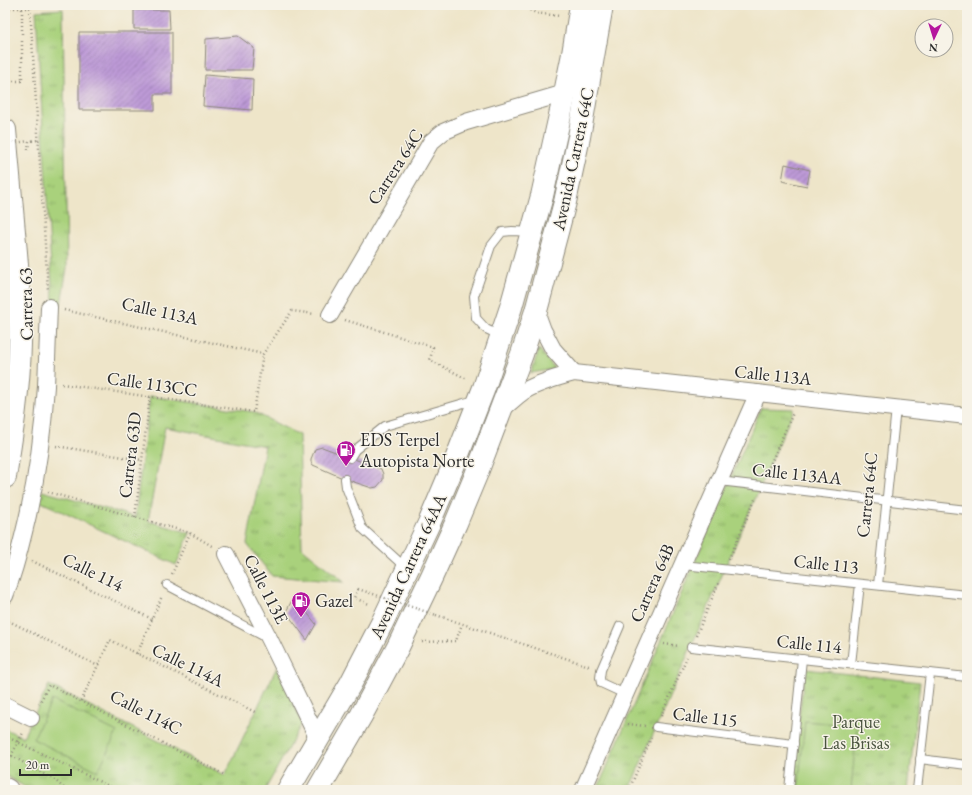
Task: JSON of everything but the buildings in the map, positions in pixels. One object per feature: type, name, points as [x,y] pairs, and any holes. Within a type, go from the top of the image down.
[{"type":"main road","name":"Avenida Carrera 64C","points":[[536,311],[565,202],[579,138],[602,5]]},
{"type":"main road","name":"Avenida Carrera 64C","points":[[511,307],[542,196],[565,93],[580,11]]},
{"type":"main road","points":[[5,130],[18,272],[20,345],[13,423],[5,477]]},
{"type":"main road","name":"Avenida Carrera 64AA","points":[[288,790],[351,683],[408,570],[452,468],[481,394],[502,337],[511,307]]},
{"type":"main road","name":"Avenida Carrera 64AA","points":[[318,790],[361,716],[398,647],[456,524],[522,354],[536,311]]},
{"type":"street","name":"Carrera 64C","points":[[330,316],[431,142],[443,132],[466,122],[565,93]]},
{"type":"street","name":"Carrera 63","points":[[5,596],[19,554],[34,488],[46,381],[49,307]]},
{"type":"street","points":[[536,311],[543,330],[553,349],[574,373]]},
{"type":"street","name":"Calle 113A","points":[[500,411],[524,391],[558,377],[574,373],[967,416]]},
{"type":"street","name":"Carrera 64B","points":[[583,790],[758,393]]},
{"type":"street","name":"Calle 113E","points":[[226,554],[318,739]]},
{"type":"street","points":[[5,705],[31,718]]},
{"type":"lane","points":[[502,337],[486,329],[476,318],[474,296],[491,246],[502,232],[532,232]]},
{"type":"lane","points":[[350,458],[355,450],[385,426],[464,403],[481,394]]},
{"type":"lane","name":"Carrera 64C","points":[[878,585],[896,408]]},
{"type":"lane","points":[[345,479],[346,487],[362,528],[408,570]]},
{"type":"lane","name":"Calle 113AA","points":[[719,481],[967,510]]},
{"type":"lane","name":"Calle 113","points":[[682,565],[967,595]]},
{"type":"lane","points":[[167,584],[270,640]]},
{"type":"lane","points":[[851,664],[860,584]]},
{"type":"lane","points":[[620,626],[601,670],[600,678],[601,683],[625,694]]},
{"type":"lane","name":"Calle 114","points":[[691,647],[967,677]]},
{"type":"lane","points":[[789,790],[802,659]]},
{"type":"lane","points":[[917,790],[930,673]]},
{"type":"lane","name":"Calle 115","points":[[656,728],[794,744]]},
{"type":"lane","points":[[920,759],[967,765]]},
{"type":"path","points":[[55,5],[71,5]]},
{"type":"path","points":[[519,5],[536,13],[580,11]]},
{"type":"path","points":[[6,8],[22,8],[22,81],[13,81]]},
{"type":"path","name":"Carrera 63","points":[[22,8],[30,8],[49,307]]},
{"type":"path","points":[[5,144],[38,140]]},
{"type":"path","name":"Calle 113A","points":[[49,307],[263,354]]},
{"type":"path","points":[[263,354],[292,311],[330,316],[433,347],[430,360],[481,394]]},
{"type":"path","name":"Calle 113CC","points":[[46,381],[254,412],[263,354]]},
{"type":"path","name":"Carrera 63D","points":[[135,517],[150,396]]},
{"type":"path","points":[[629,790],[799,398]]},
{"type":"path","points":[[40,444],[142,460]]},
{"type":"path","name":"Calle 113E","points":[[34,488],[190,533],[226,554]]},
{"type":"path","name":"Calle 114","points":[[19,554],[152,619]]},
{"type":"path","points":[[369,604],[354,598],[358,589],[601,670]]},
{"type":"path","points":[[5,619],[98,666],[81,701]]},
{"type":"path","points":[[416,642],[456,640],[462,624]]},
{"type":"path","name":"Calle 114A","points":[[98,666],[110,640],[256,712]]},
{"type":"path","points":[[648,643],[691,647]]},
{"type":"path","name":"Calle 114C","points":[[49,685],[225,775]]},
{"type":"path","name":"Calle 115","points":[[612,722],[656,728]]},
{"type":"path","points":[[5,736],[117,790]]},
{"type":"path","points":[[5,752],[56,781],[66,790]]},
{"type":"green space","points":[[63,9],[67,268],[61,304],[53,302],[36,11]]},
{"type":"green space","points":[[5,219],[9,362],[5,409]]},
{"type":"green space","points":[[539,349],[555,369],[531,373]]},
{"type":"green space","points":[[150,396],[254,412],[299,435],[302,548],[344,582],[272,576],[247,544],[265,446],[165,427],[148,521],[190,533],[176,565],[39,501],[42,491],[135,517]]},
{"type":"green space","points":[[761,408],[794,409],[629,790],[597,790]]},
{"type":"green space","points":[[277,667],[302,723],[265,790],[30,790],[5,775],[5,729],[23,737],[49,685],[225,775]]},
{"type":"green space","name":"Parque Las Brisas","points":[[805,669],[920,682],[908,790],[790,790]]},
{"type":"green space","points":[[52,700],[117,732],[98,771],[33,739]]},
{"type":"green space","points":[[805,721],[857,726],[851,790],[798,790]]},
{"type":"place","name":"EDS Terpel Autopista Norte","points":[[346,467]]},
{"type":"place","name":"Gazel","points":[[301,618]]}]
